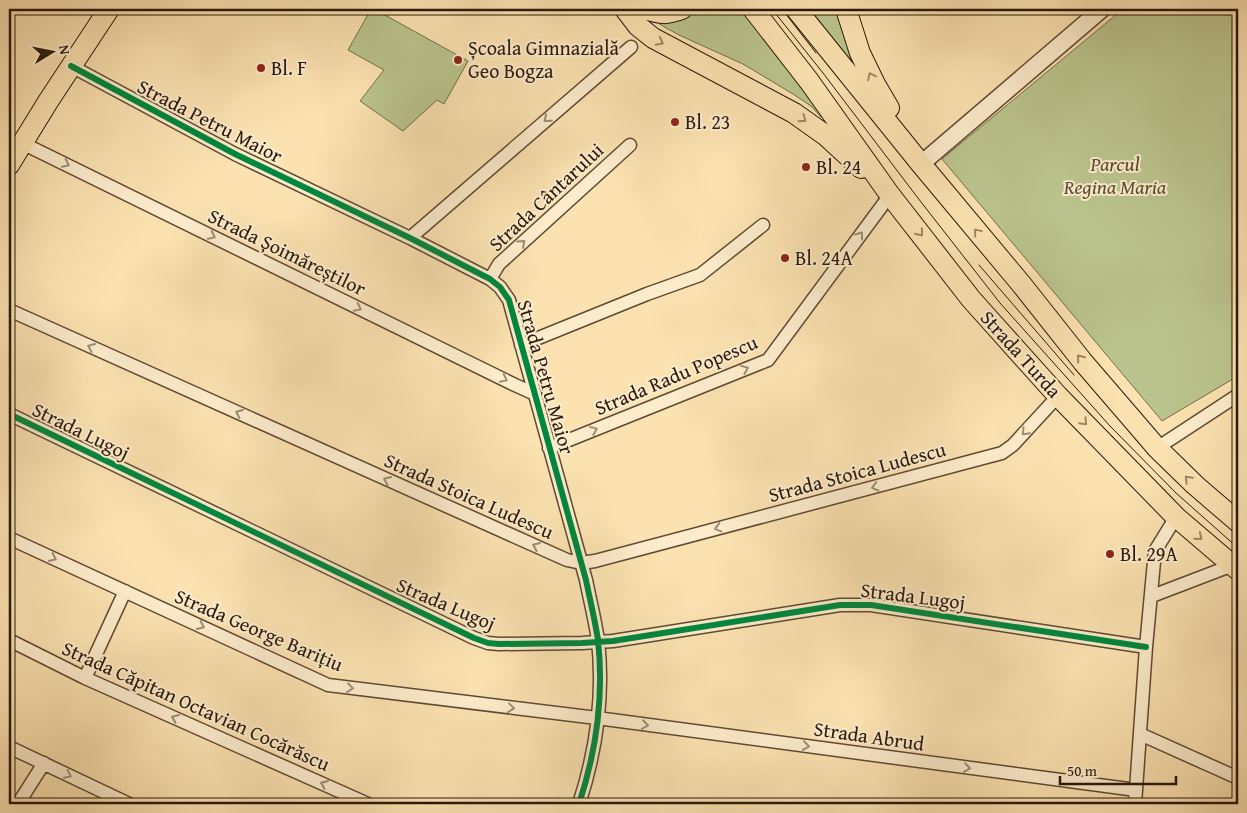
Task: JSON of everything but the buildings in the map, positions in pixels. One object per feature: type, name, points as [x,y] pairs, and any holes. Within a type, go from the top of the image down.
[{"type":"main road","points":[[9,165],[101,17],[109,9]]},
{"type":"main road","points":[[626,9],[646,34],[794,113],[813,126],[890,195]]},
{"type":"main road","points":[[645,9],[658,13],[671,13],[682,9]]},
{"type":"main road","name":"Strada Turda","points":[[753,9],[833,113],[890,195],[971,299],[1058,396],[1176,517],[1235,567]]},
{"type":"main road","name":"Strada Turda","points":[[796,9],[1083,362],[1157,448],[1195,485],[1238,522]]},
{"type":"main road","points":[[846,9],[860,53],[875,84],[921,164]]},
{"type":"street","points":[[921,164],[1102,9]]},
{"type":"street","points":[[410,238],[631,47]]},
{"type":"street","name":"Strada Petru Maior","points":[[71,66],[235,154],[410,238],[490,279],[500,287],[509,300],[581,563],[598,642],[597,718],[588,774],[579,804]]},
{"type":"street","name":"Strada Șoimăreștilor","points":[[22,143],[535,394]]},
{"type":"street","name":"Strada Cântarului","points":[[490,279],[499,264],[630,145]]},
{"type":"street","name":"Strada Radu Popescu","points":[[549,448],[768,360],[890,195]]},
{"type":"street","points":[[522,345],[647,294],[700,275],[763,225]]},
{"type":"street","name":"Strada Stoica Ludescu","points":[[9,310],[567,560],[581,563],[595,561],[1002,453],[1013,445],[1058,396]]},
{"type":"street","points":[[1157,448],[1238,395]]},
{"type":"street","name":"Strada Lugoj","points":[[9,414],[474,638],[488,643],[598,642],[840,605],[863,605],[881,606],[1146,647]]},
{"type":"street","points":[[1135,804],[1146,647],[1156,550],[1176,517]]},
{"type":"street","name":"Strada George Barițiu","points":[[9,538],[328,685],[597,718]]},
{"type":"street","points":[[1152,596],[1235,567]]},
{"type":"street","points":[[85,678],[125,591]]},
{"type":"street","name":"Strada Căpitan Octavian Cocărăscu","points":[[9,640],[85,678],[368,804]]},
{"type":"street","name":"Strada Abrud","points":[[597,718],[1136,790]]},
{"type":"street","points":[[1140,734],[1238,778]]},
{"type":"street","points":[[9,747],[44,763],[111,800],[129,804]]},
{"type":"street","points":[[18,804],[44,763]]},
{"type":"green space","points":[[371,9],[468,61],[444,104],[437,100],[403,131],[360,101],[384,70],[348,50]]},
{"type":"green space","points":[[696,9],[742,9],[823,117],[793,94],[743,64],[679,35],[654,21],[686,16]]},
{"type":"green space","points":[[809,9],[837,9],[858,67],[856,70]]},
{"type":"green space","name":"Parcul Regina Maria","points":[[1123,9],[1238,9],[1238,376],[1162,421],[942,159]]},
{"type":"tram line","points":[[772,9],[1000,303],[1110,426],[1176,493],[1238,548]]},
{"type":"tram line","points":[[782,9],[816,53]]},
{"type":"tram line","points":[[979,265],[1074,375]]},
{"type":"cycle path","points":[[71,66],[235,154],[410,238],[490,279],[500,287],[509,300],[586,580],[598,640],[600,682],[597,723],[590,764],[579,804]]},
{"type":"cycle path","points":[[9,414],[474,638],[488,643],[582,643],[613,641],[840,605],[871,605],[1146,647]]},
{"type":"place","name":"Școala Gimnazială Geo Bogza","points":[[458,60]]},
{"type":"place","name":"Bl. F","points":[[261,68]]},
{"type":"place","name":"Bl. 23","points":[[675,122]]},
{"type":"place","name":"Bl. 24","points":[[806,167]]},
{"type":"place","name":"Bl. 24A","points":[[785,258]]},
{"type":"place","name":"Bl. 29A","points":[[1110,554]]}]
